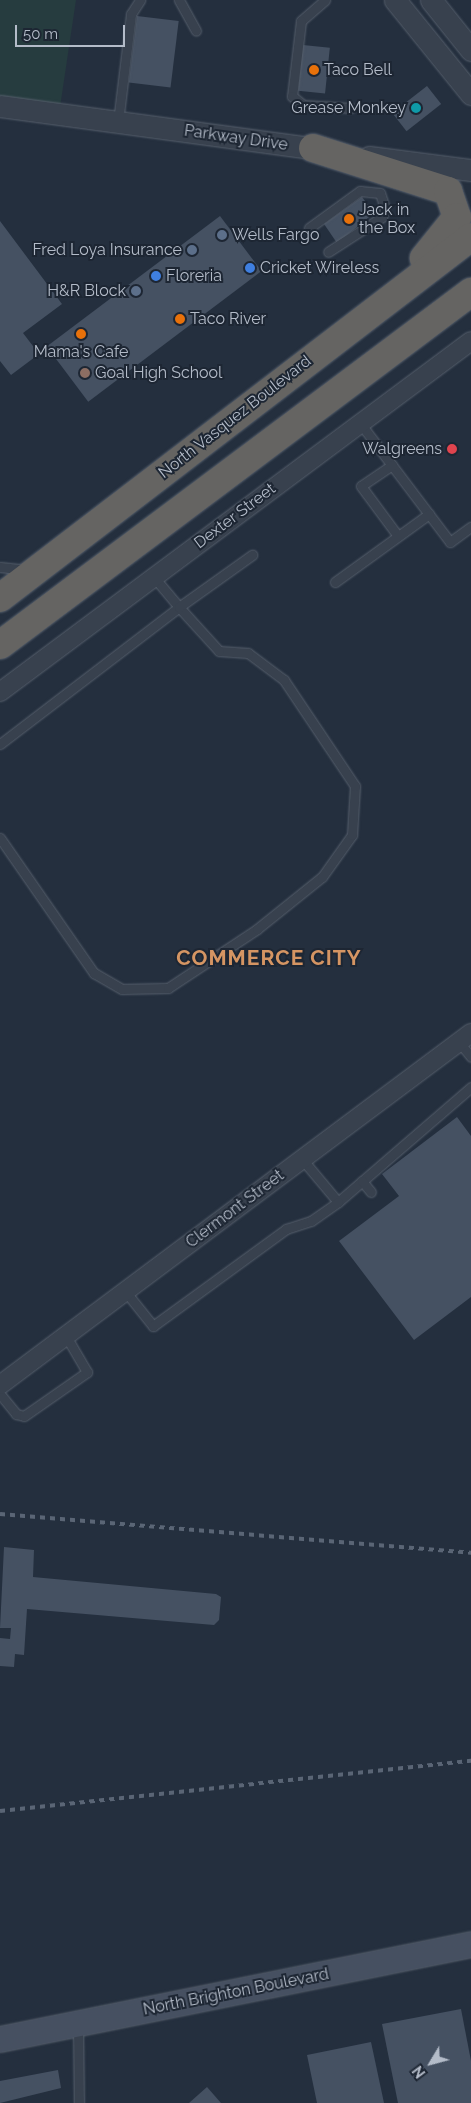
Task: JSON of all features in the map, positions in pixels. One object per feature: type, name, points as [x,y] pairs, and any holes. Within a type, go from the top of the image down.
[{"type":"highway","points":[[313,148],[443,187],[453,198],[457,212],[454,224],[384,301]]},
{"type":"highway","name":"North Vasquez Boulevard","points":[[0,598],[384,301],[471,237]]},
{"type":"highway","points":[[0,645],[471,292]]},
{"type":"main road","name":"North Brighton Boulevard","points":[[0,2039],[471,1944]]},
{"type":"street","points":[[395,0],[471,94]]},
{"type":"street","points":[[431,0],[471,50]]},
{"type":"street","name":"Parkway Drive","points":[[0,106],[471,170]]},
{"type":"street","name":"Dexter Street","points":[[0,692],[471,342]]},
{"type":"street","name":"Clermont Street","points":[[0,1385],[465,1038]]},
{"type":"lane","points":[[118,122],[131,14],[140,0]]},
{"type":"lane","points":[[179,0],[196,31]]},
{"type":"lane","points":[[326,0],[301,21],[292,96],[303,105],[351,108]]},
{"type":"lane","points":[[309,228],[360,191],[380,193],[385,208],[382,217],[328,252]]},
{"type":"lane","points":[[360,423],[450,542],[471,527]]},
{"type":"lane","points":[[392,465],[361,486],[398,536]]},
{"type":"lane","points":[[335,582],[428,514]]},
{"type":"lane","points":[[0,744],[179,608],[252,556]]},
{"type":"lane","points":[[0,567],[35,571]]},
{"type":"lane","points":[[0,838],[94,973],[122,989],[168,988],[257,929],[322,877],[352,836],[356,786],[284,680],[248,653],[219,651],[179,608],[154,577]]},
{"type":"lane","points":[[465,1038],[471,1057]]},
{"type":"lane","points":[[125,1292],[152,1326],[286,1229],[310,1221],[338,1202],[471,1087]]},
{"type":"lane","points":[[302,1159],[338,1202]]},
{"type":"lane","points":[[362,1181],[371,1192]]},
{"type":"lane","points":[[0,1394],[16,1414],[29,1414],[86,1372],[66,1336]]},
{"type":"lane","points":[[78,2023],[79,2103]]},
{"type":"green space","points":[[0,0],[76,0],[59,114],[0,106]]},
{"type":"building","points":[[137,16],[179,21],[171,88],[129,83]]},
{"type":"building","name":"Taco Bell","points":[[303,45],[330,48],[325,94],[298,91]]},
{"type":"building","name":"Grease Monkey","points":[[427,86],[441,104],[406,131],[392,113]]},
{"type":"building","name":"Jack in the Box","points":[[362,197],[374,213],[337,243],[324,224]]},
{"type":"building","points":[[220,216],[262,271],[88,402],[47,347]]},
{"type":"building","points":[[0,221],[62,304],[23,333],[39,354],[11,375],[0,361]]},
{"type":"building","points":[[457,1117],[471,1136],[471,1297],[414,1340],[339,1241],[399,1196],[382,1174]]},
{"type":"building","points":[[4,1547],[34,1550],[33,1577],[216,1594],[221,1597],[219,1620],[214,1625],[27,1609],[24,1655],[15,1654],[14,1667],[0,1666],[0,1638],[10,1639],[11,1628],[0,1628]]},
{"type":"building","points":[[461,2009],[471,2061],[471,2103],[398,2103],[382,2024]]},
{"type":"building","points":[[371,2042],[384,2103],[317,2103],[307,2055]]},
{"type":"building","points":[[58,2070],[61,2088],[0,2103],[0,2081]]},
{"type":"building","points":[[207,2087],[221,2103],[189,2103]]},
{"type":"railway","points":[[0,1514],[471,1553]]},
{"type":"railway","points":[[0,1811],[471,1761]]},
{"type":"place","name":"Taco Bell","points":[[314,70]]},
{"type":"place","name":"Grease Monkey","points":[[416,108]]},
{"type":"place","name":"Jack in the Box","points":[[349,219]]},
{"type":"place","name":"Wells Fargo","points":[[222,235]]},
{"type":"place","name":"Fred Loya Insurance","points":[[192,250]]},
{"type":"place","name":"Cricket Wireless","points":[[250,268]]},
{"type":"place","name":"Floreria","points":[[156,276]]},
{"type":"place","name":"H&R Block","points":[[136,291]]},
{"type":"place","name":"Taco River","points":[[180,319]]},
{"type":"place","name":"Mama's Cafe","points":[[81,334]]},
{"type":"place","name":"Goal High School","points":[[85,373]]},
{"type":"place","name":"Walgreens","points":[[452,449]]},
{"type":"district","name":"COMMERCE CITY","points":[[269,958]]}]
